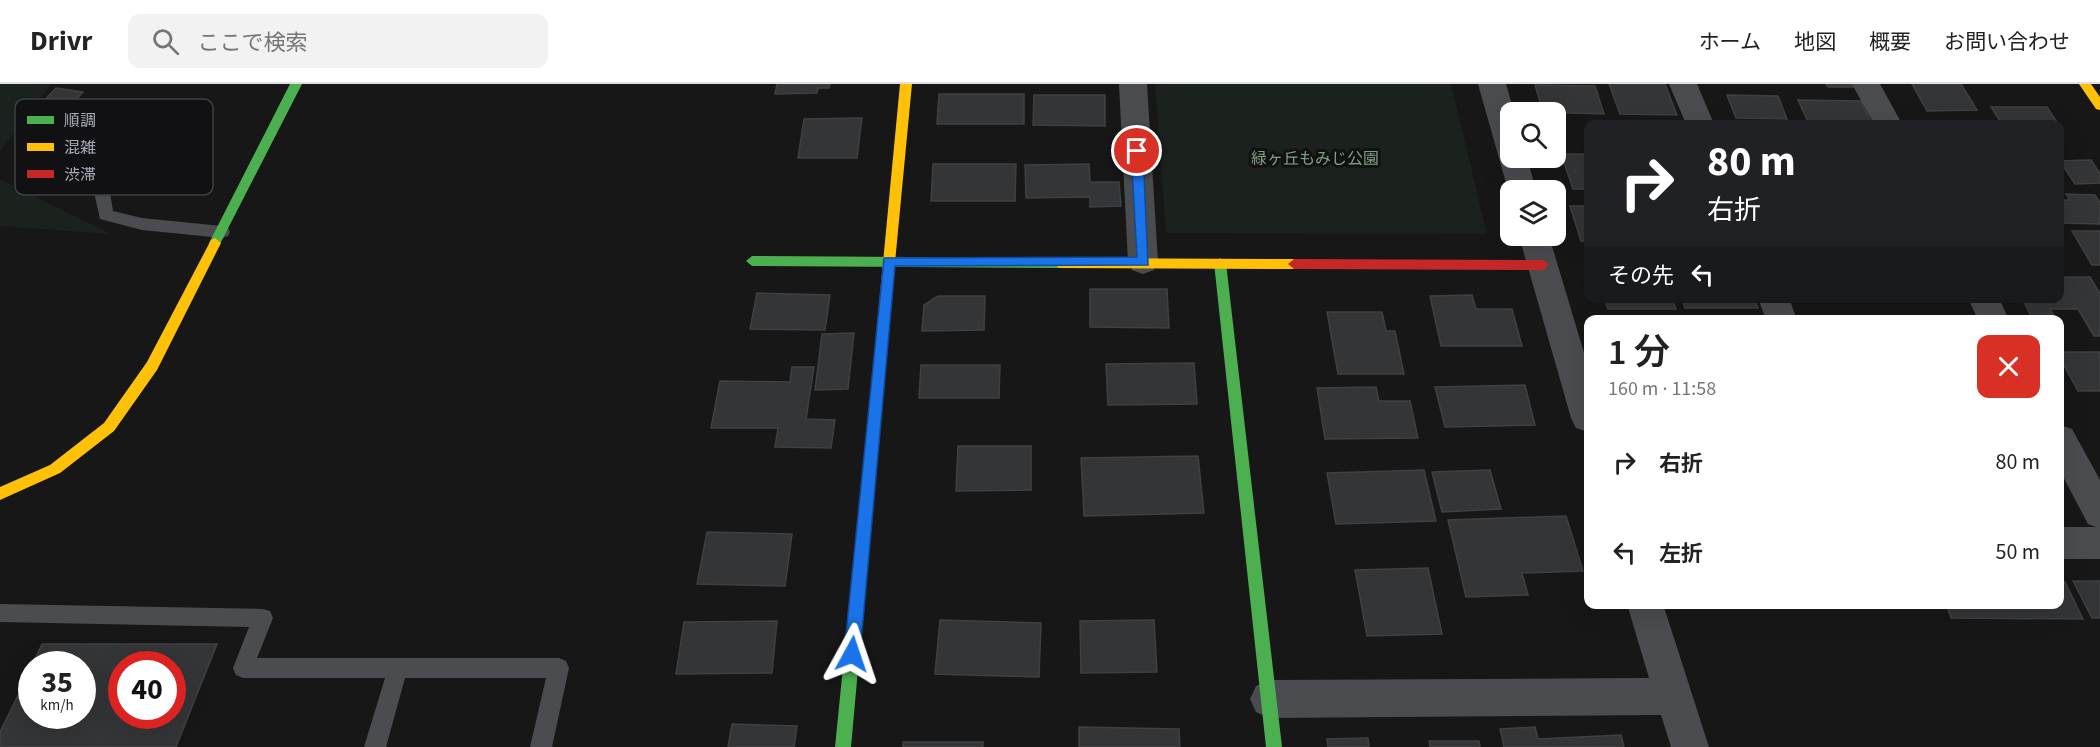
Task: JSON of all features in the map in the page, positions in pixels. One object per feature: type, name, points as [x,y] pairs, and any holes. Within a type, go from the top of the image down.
[{"type":"street","points":[[0,494],[55,470],[109,427],[152,366],[296,84]]},
{"type":"street","points":[[843,747],[906,84]]},
{"type":"street","points":[[1133,84],[1143,262]]},
{"type":"street","points":[[1492,84],[1500,113]]},
{"type":"street","points":[[1683,84],[1698,120]]},
{"type":"street","points":[[1866,84],[1886,120]]},
{"type":"street","points":[[752,261],[1220,263],[1539,250],[1584,404]]},
{"type":"street","points":[[1220,263],[1274,747]]},
{"type":"street","points":[[2064,446],[2100,513]]},
{"type":"street","points":[[2064,543],[2100,543]]},
{"type":"street","points":[[1647,609],[1690,747]]},
{"type":"street","points":[[1269,699],[1675,696]]},
{"type":"lane","points":[[103,195],[106,215],[142,224],[222,232]]},
{"type":"lane","points":[[0,613],[263,618],[243,668],[559,668],[541,747]]},
{"type":"lane","points":[[375,747],[398,668]]},
{"type":"green space","points":[[0,84],[51,84],[40,99],[15,99],[15,132],[0,152]]},
{"type":"green space","name":"緑ヶ丘もみじ公園","points":[[1155,84],[1451,84],[1487,234],[1166,233]]},
{"type":"green space","points":[[0,179],[15,186],[15,195],[32,195],[111,234],[0,226]]},
{"type":"building","points":[[777,84],[830,84],[829,88],[818,88],[817,93],[775,94]]},
{"type":"building","points":[[1609,84],[1665,84],[1677,115],[1620,114]]},
{"type":"building","points":[[1826,84],[1853,84],[1855,87],[1828,87]]},
{"type":"building","points":[[1912,84],[1961,84],[1977,110],[1927,111]]},
{"type":"building","points":[[1535,85],[1595,86],[1604,114],[1566,113],[1566,102],[1540,102]]},
{"type":"building","points":[[56,88],[83,92],[76,99],[46,99]]},
{"type":"building","points":[[939,94],[1024,94],[1024,124],[937,124]]},
{"type":"building","points":[[1034,95],[1105,95],[1105,126],[1033,125]]},
{"type":"building","points":[[1727,95],[1778,96],[1787,119],[1736,118]]},
{"type":"building","points":[[1798,100],[1861,101],[1870,120],[1807,120]]},
{"type":"building","points":[[1991,107],[2047,107],[2055,120],[1999,120]]},
{"type":"building","points":[[862,118],[857,158],[798,158],[804,119]]},
{"type":"building","points":[[1566,154],[1584,154],[1584,189],[1573,189],[1566,168]]},
{"type":"building","points":[[2091,160],[2100,174],[2100,183],[2075,184],[2064,167],[2064,161]]},
{"type":"building","points":[[933,164],[1016,164],[1015,201],[931,201]]},
{"type":"building","points":[[1089,164],[1090,182],[1119,182],[1121,206],[1090,207],[1090,197],[1026,198],[1025,165]]},
{"type":"building","points":[[2066,194],[2095,195],[2100,203],[2100,224],[2064,223],[2064,200],[2070,200]]},
{"type":"building","points":[[1570,206],[1584,206],[1584,241],[1581,241]]},
{"type":"building","points":[[2072,231],[2100,231],[2100,265],[2092,265]]},
{"type":"building","points":[[2064,277],[2090,277],[2100,294],[2100,336],[2094,336],[2078,309],[2050,309],[2053,314],[2030,314],[2024,303],[2064,303]]},
{"type":"building","points":[[1090,289],[1167,289],[1169,328],[1090,327]]},
{"type":"building","points":[[757,293],[830,295],[825,330],[750,329]]},
{"type":"building","points":[[1472,295],[1476,309],[1512,309],[1522,346],[1441,346],[1430,296]]},
{"type":"building","points":[[938,296],[985,296],[984,330],[922,331],[924,305]]},
{"type":"building","points":[[1606,303],[1674,303],[1676,309],[1608,309]]},
{"type":"building","points":[[1684,303],[1756,303],[1758,308],[1685,308]]},
{"type":"building","points":[[1327,312],[1382,312],[1386,331],[1395,331],[1404,374],[1338,374]]},
{"type":"building","points":[[854,333],[848,389],[815,390],[822,334]]},
{"type":"building","points":[[2064,352],[2100,352],[2100,391],[2078,391],[2064,365]]},
{"type":"building","points":[[1194,363],[1197,404],[1108,405],[1106,364]]},
{"type":"building","points":[[921,365],[1000,365],[999,398],[919,398]]},
{"type":"building","points":[[792,367],[814,367],[806,419],[835,420],[831,448],[775,447],[778,428],[711,428],[720,381],[790,382]]},
{"type":"building","points":[[1525,385],[1535,425],[1445,427],[1435,387]]},
{"type":"building","points":[[1376,387],[1379,401],[1410,401],[1418,438],[1325,439],[1317,388]]},
{"type":"building","points":[[958,446],[1031,446],[1031,490],[956,491]]},
{"type":"building","points":[[1198,456],[1204,513],[1084,516],[1081,458]]},
{"type":"building","points":[[1424,470],[1436,521],[1336,524],[1327,473]]},
{"type":"building","points":[[1490,470],[1501,509],[1442,512],[1432,472]]},
{"type":"building","points":[[1566,516],[1583,571],[1522,573],[1528,595],[1466,597],[1448,520]]},
{"type":"building","points":[[707,532],[792,534],[785,586],[697,584]]},
{"type":"building","points":[[1428,568],[1442,634],[1367,636],[1355,570]]},
{"type":"building","points":[[2073,581],[2100,581],[2100,618],[2092,618]]},
{"type":"building","points":[[2065,582],[2083,619],[1951,618],[1948,609],[2064,609]]},
{"type":"building","points":[[940,620],[1041,623],[1039,677],[935,674]]},
{"type":"building","points":[[1154,620],[1157,672],[1081,673],[1080,621]]},
{"type":"building","points":[[777,621],[772,673],[676,674],[684,622]]},
{"type":"building","points":[[42,644],[217,644],[186,722],[186,651],[108,651],[108,729],[183,729],[176,747],[0,747],[0,732],[18,695],[18,729],[96,729],[96,651],[39,651]]},
{"type":"building","points":[[732,724],[797,726],[794,747],[728,747]]},
{"type":"building","points":[[1079,727],[1179,729],[1180,747],[1079,747]]},
{"type":"building","points":[[1535,727],[1538,739],[1621,735],[1624,747],[1504,747],[1500,729]]},
{"type":"building","points":[[1368,738],[1369,747],[1328,747],[1327,739]]},
{"type":"building","points":[[1429,741],[1479,741],[1480,747],[1430,747]]},
{"type":"building","points":[[903,742],[983,742],[983,747],[903,747]]},
{"type":"traffic: fast","points":[[215,243],[296,84]]},
{"type":"traffic: fast","points":[[752,261],[1059,263]]},
{"type":"traffic: fast","points":[[1220,263],[1274,747]]},
{"type":"traffic: fast","points":[[843,747],[882,336]]},
{"type":"traffic: slow","points":[[882,336],[906,84]]},
{"type":"traffic: slow","points":[[2085,84],[2100,106]]},
{"type":"traffic: slow","points":[[0,494],[55,469],[109,427],[152,366],[215,243]]},
{"type":"traffic: slow","points":[[1059,263],[1294,264]]},
{"type":"traffic: jam","points":[[1294,264],[1543,265]]},
{"type":"route","points":[[852,654],[889,261],[1143,262],[1137,151]]}]
